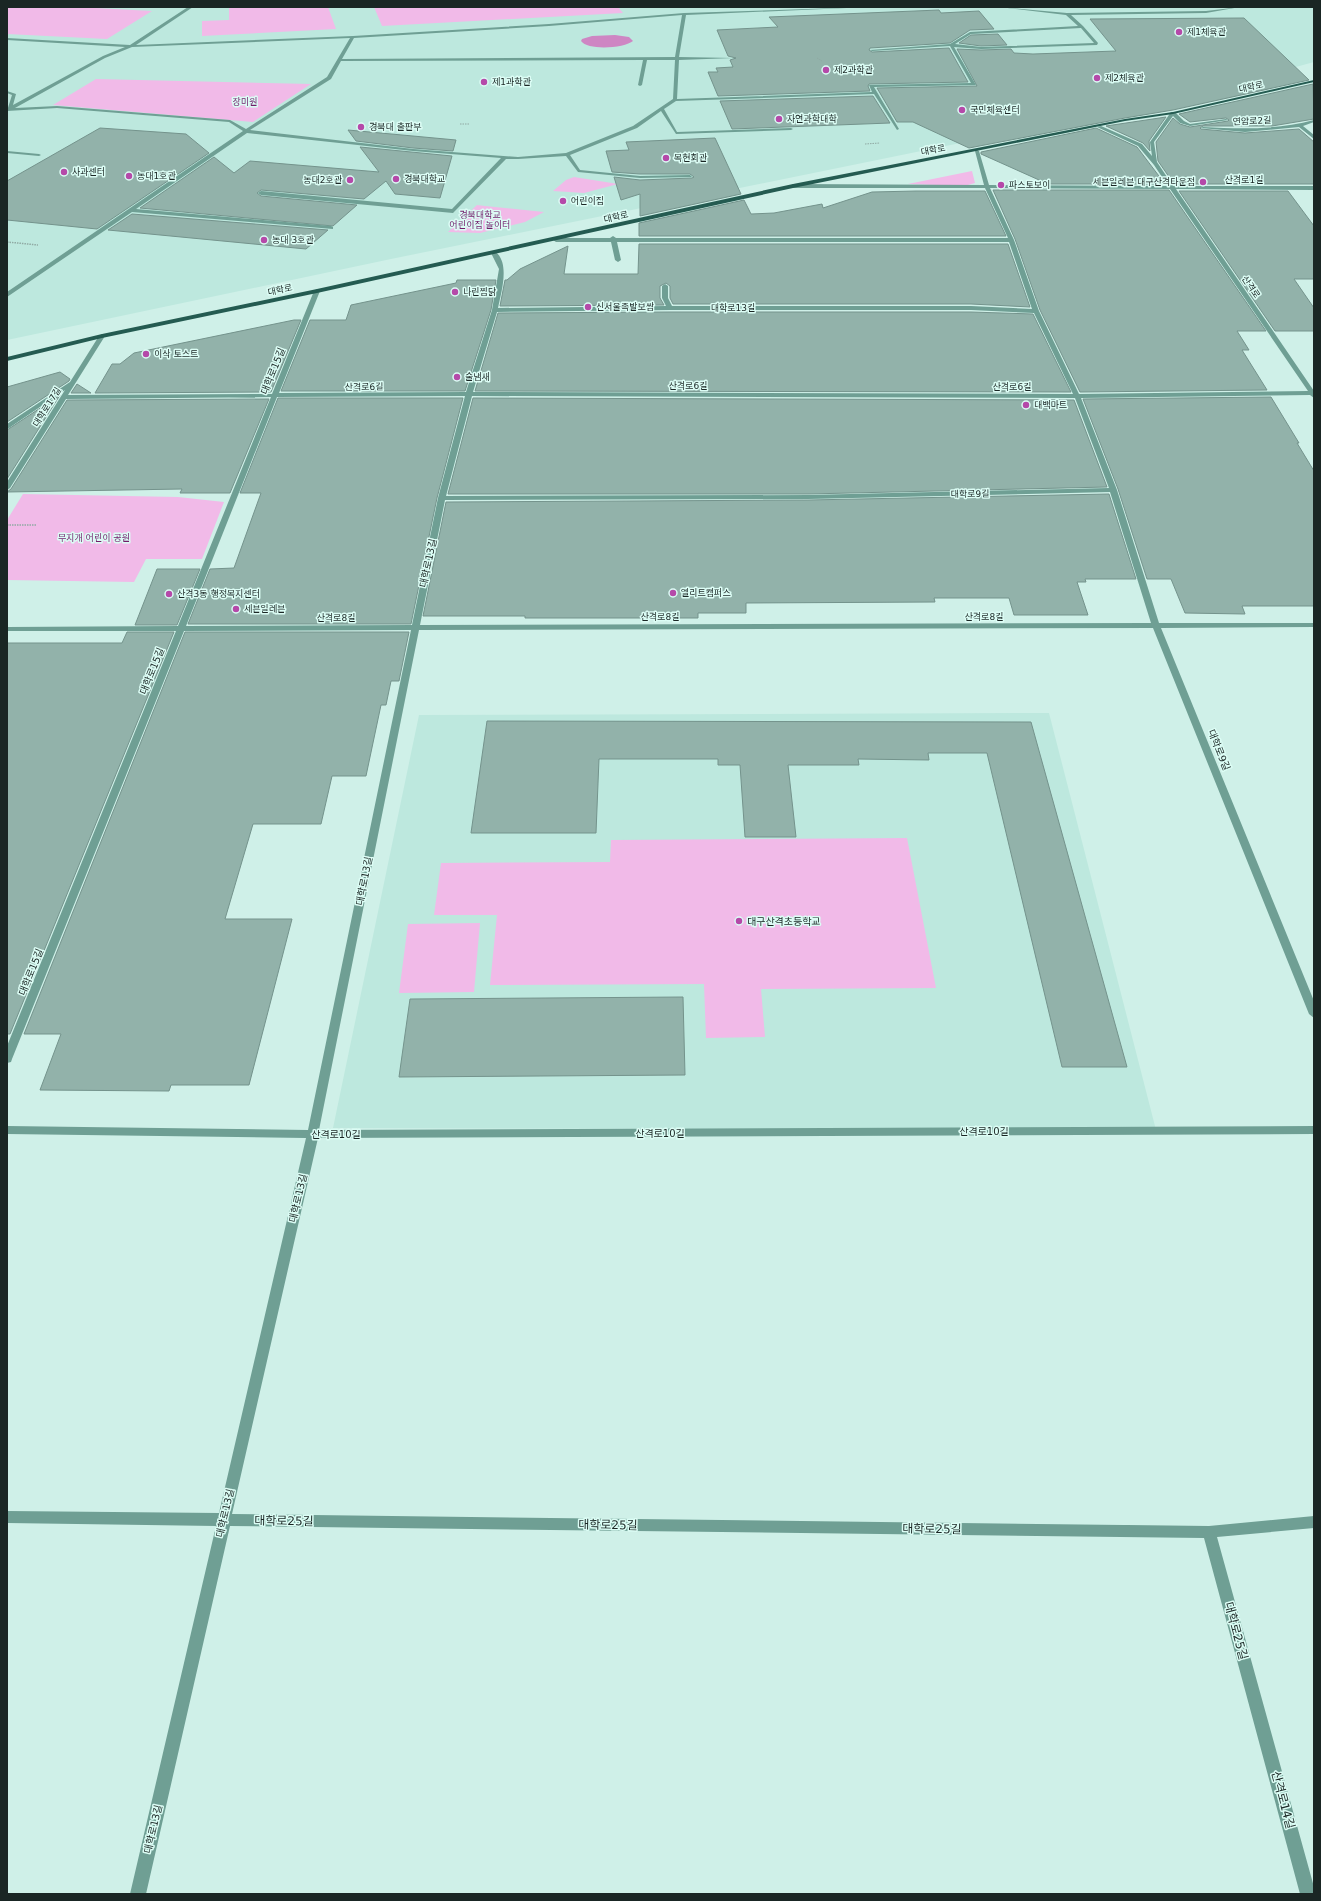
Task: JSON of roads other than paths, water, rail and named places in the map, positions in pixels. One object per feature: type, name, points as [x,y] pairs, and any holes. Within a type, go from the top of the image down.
[{"type":"main road","name":"대학로","points":[[7,359],[102,336],[556,240],[793,186],[1099,127],[1125,120],[1173,113],[1314,81]]},
{"type":"street","points":[[8,110],[104,57],[131,46],[191,7]]},
{"type":"street","points":[[7,39],[131,46],[353,37],[660,18],[684,14],[867,7]]},
{"type":"street","points":[[1001,7],[1066,14],[1206,12],[1238,7]]},
{"type":"street","points":[[678,10],[684,14]]},
{"type":"street","points":[[675,100],[677,59],[684,14]]},
{"type":"street","points":[[872,50],[952,45],[981,48],[1097,44],[1082,27],[1066,14]]},
{"type":"street","points":[[952,45],[970,33],[1082,27]]},
{"type":"street","points":[[7,295],[246,131],[329,78],[353,37]]},
{"type":"street","points":[[897,129],[871,86],[974,84],[952,45]]},
{"type":"street","points":[[339,60],[732,58]]},
{"type":"street","points":[[640,85],[645,59]]},
{"type":"street","points":[[7,92],[14,94],[8,110]]},
{"type":"street","points":[[8,110],[57,107],[230,121],[246,131],[413,150],[504,158],[567,154],[635,127],[675,100],[876,94]]},
{"type":"street","points":[[662,109],[676,133],[792,129]]},
{"type":"street","points":[[1156,164],[1152,142],[1173,113],[1182,122],[1190,125],[1226,120]]},
{"type":"street","name":"연암로2길","points":[[1204,128],[1245,131],[1300,125],[1314,121]]},
{"type":"street","points":[[1300,125],[1314,138]]},
{"type":"street","name":"산격로","points":[[1099,127],[1140,145],[1156,164],[1313,394]]},
{"type":"street","name":"대학로9길","points":[[977,151],[980,167],[987,188],[1011,240],[1036,311],[1077,396],[1113,490],[1156,626],[1314,1014]]},
{"type":"street","points":[[7,152],[39,155]]},
{"type":"street","points":[[567,154],[578,172],[640,177],[690,176]]},
{"type":"street","points":[[261,193],[453,211],[504,158]]},
{"type":"street","points":[[793,186],[1173,188]]},
{"type":"street","name":"산격로1길","points":[[1173,188],[1314,188]]},
{"type":"street","points":[[131,210],[331,228]]},
{"type":"street","points":[[613,238],[618,260]]},
{"type":"street","name":"대학로","points":[[556,240],[613,238],[1011,240]]},
{"type":"street","name":"대학로13길","points":[[138,1894],[313,1134],[442,498],[470,394],[495,310],[502,269],[494,253]]},
{"type":"street","points":[[665,286],[666,298],[670,308]]},
{"type":"street","name":"대학로15길","points":[[7,1059],[317,291]]},
{"type":"street","name":"대학로13길","points":[[495,310],[670,308],[971,308],[1036,311]]},
{"type":"street","name":"대학로17길","points":[[7,488],[102,336]]},
{"type":"street","points":[[7,427],[74,381]]},
{"type":"street","name":"산격로6길","points":[[64,397],[274,397],[470,394],[1077,396],[1313,394]]},
{"type":"street","name":"대학로9길","points":[[442,498],[826,497],[1113,490]]},
{"type":"street","name":"산격로8길","points":[[7,629],[1314,625]]},
{"type":"street","name":"산격로10길","points":[[7,1130],[313,1134],[1314,1130]]},
{"type":"street","name":"대학로25길","points":[[7,1517],[1209,1532],[1314,1522]]},
{"type":"street","name":"대학로25길","points":[[1209,1532],[1257,1707]]},
{"type":"street","name":"산격로14길","points":[[1257,1707],[1308,1894]]},
{"type":"place","name":"제1체육관","points":[[1179,32]]},
{"type":"place","name":"제2과학관","points":[[826,70]]},
{"type":"place","name":"제2체육관","points":[[1097,78]]},
{"type":"place","name":"제1과학관","points":[[484,82]]},
{"type":"place","name":"국민체육센터","points":[[962,110]]},
{"type":"place","name":"자연과학대학","points":[[779,119]]},
{"type":"place","name":"경북대 출판부","points":[[361,127]]},
{"type":"place","name":"복현회관","points":[[666,158]]},
{"type":"place","name":"사과센터","points":[[64,172]]},
{"type":"place","name":"농대1호관","points":[[129,176]]},
{"type":"place","name":"경북대학교","points":[[396,179]]},
{"type":"place","name":"농대2호관","points":[[350,180]]},
{"type":"place","name":"세븐일레븐 대구산격타운점","points":[[1203,182]]},
{"type":"place","name":"파스토보이","points":[[1001,185]]},
{"type":"place","name":"어린이집","points":[[563,201]]},
{"type":"place","name":"농대 3호관","points":[[264,240]]},
{"type":"place","name":"나린찜닭","points":[[455,292]]},
{"type":"place","name":"신서울족발보쌈","points":[[588,307]]},
{"type":"place","name":"이삭 토스트","points":[[146,354]]},
{"type":"place","name":"술냄새","points":[[457,377]]},
{"type":"place","name":"대백마트","points":[[1026,405]]},
{"type":"place","name":"엘리트캠퍼스","points":[[673,593]]},
{"type":"place","name":"산격3동 행정복지센터","points":[[169,594]]},
{"type":"place","name":"세븐일레븐","points":[[236,609]]},
{"type":"place","name":"대구산격초등학교","points":[[739,921]]},
{"type":"park label","name":"장미원","points":[[245,102]]},
{"type":"park label","name":"경북대학교 어린이집 놀이터","points":[[480,220]]},
{"type":"park label","name":"무지개 어린이 공원","points":[[94,538]]}]
